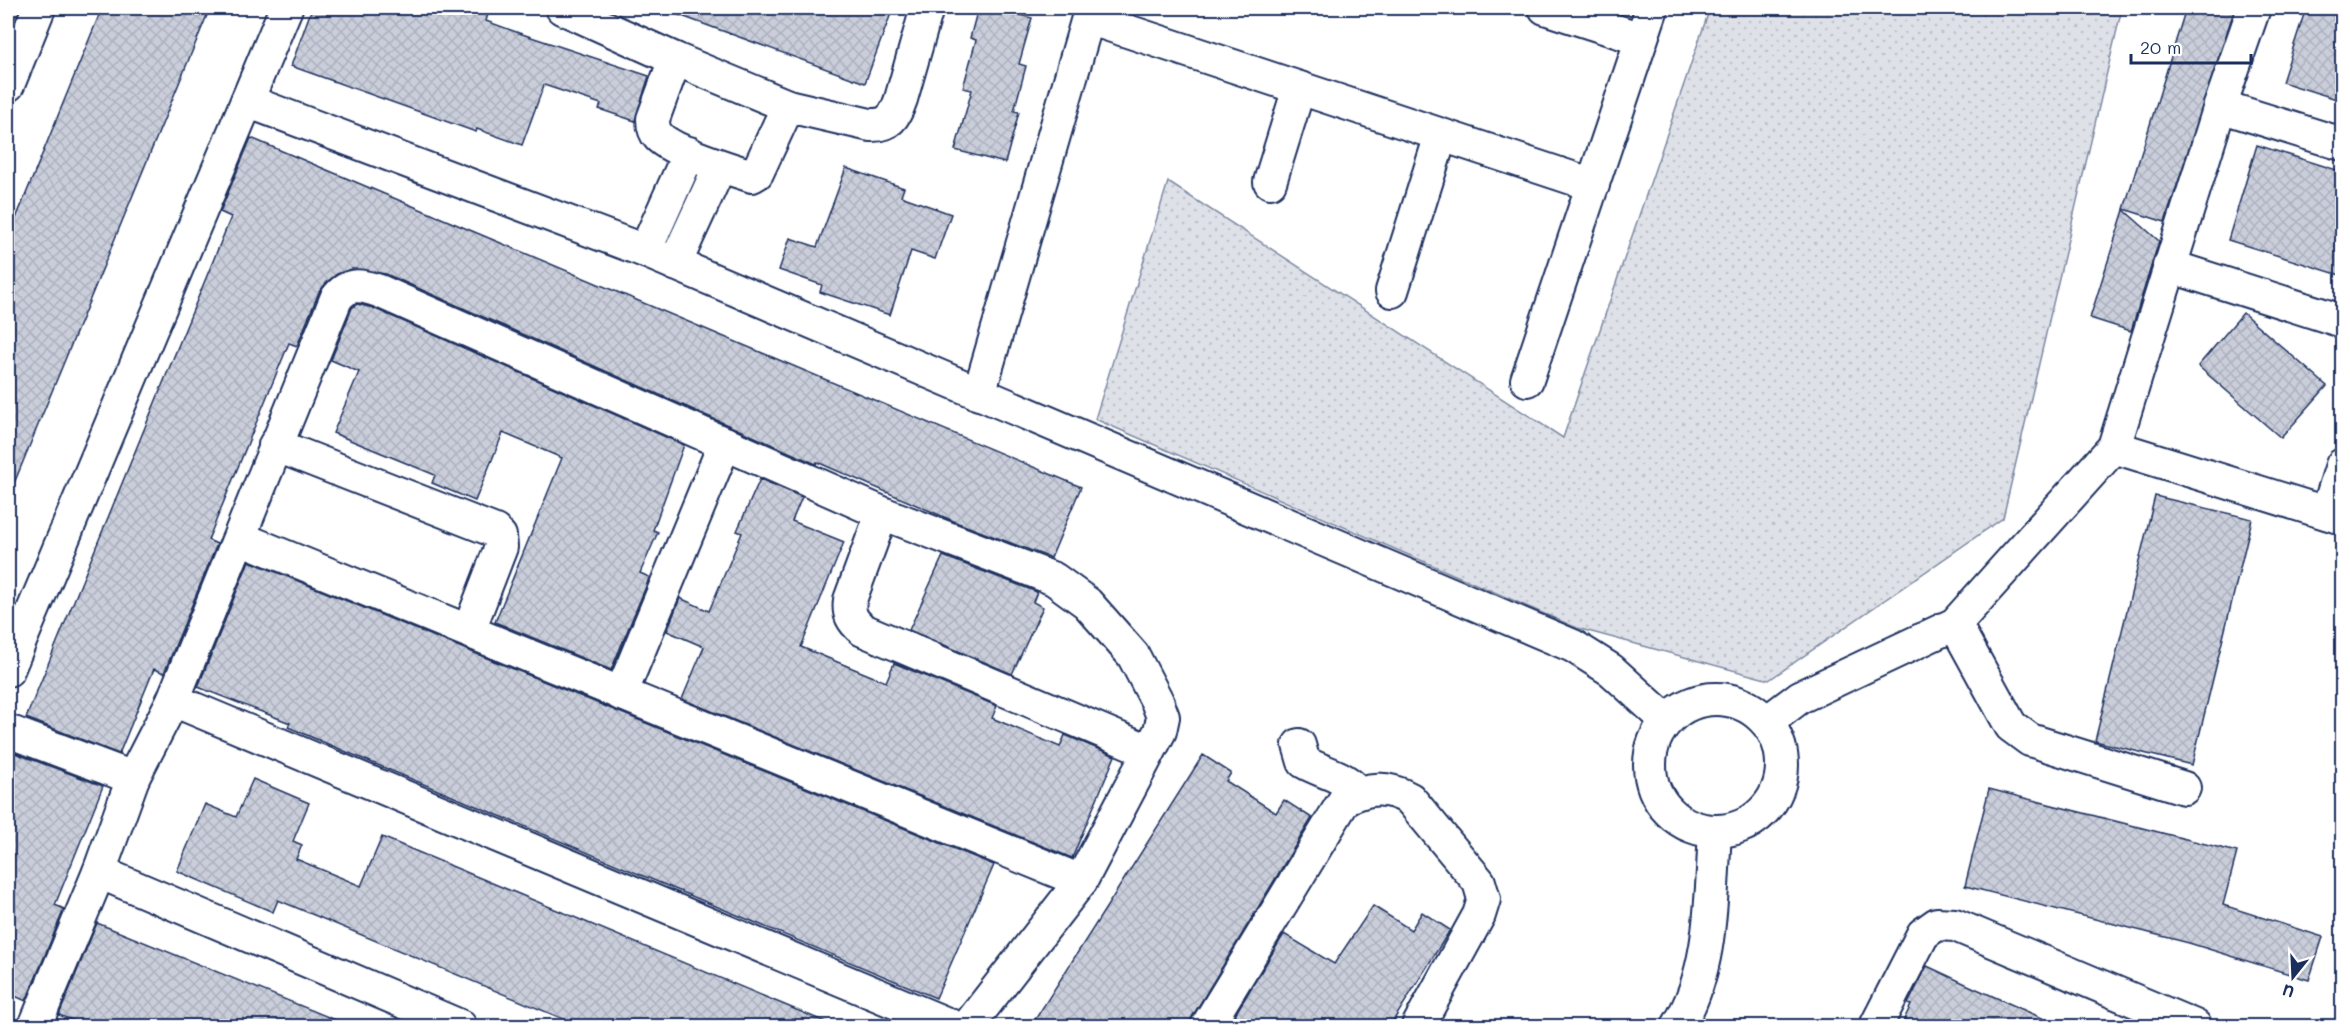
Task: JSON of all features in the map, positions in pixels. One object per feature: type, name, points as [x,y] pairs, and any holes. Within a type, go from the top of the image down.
[{"type":"street","points":[[8,85],[39,8]]},
{"type":"street","points":[[8,670],[286,8]]},
{"type":"street","points":[[562,8],[675,59],[788,106],[883,126],[890,122],[897,112],[927,8]]},
{"type":"street","points":[[1545,8],[1641,39]]},
{"type":"street","points":[[1527,380],[1652,8]]},
{"type":"street","points":[[1767,722],[1800,697],[1955,624],[2114,447],[2220,106],[2254,8]]},
{"type":"street","points":[[979,394],[1088,18],[1593,185]]},
{"type":"street","points":[[675,59],[653,119],[653,128],[658,137],[720,166],[752,176],[756,175],[788,106]]},
{"type":"street","points":[[1270,182],[1299,88]]},
{"type":"street","points":[[247,101],[645,251],[1573,646],[1611,670],[1666,720]]},
{"type":"street","points":[[2220,106],[2343,144]]},
{"type":"street","points":[[1392,291],[1441,135]]},
{"type":"street","points":[[645,251],[689,153]]},
{"type":"street","points":[[675,264],[720,166]]},
{"type":"street","points":[[2169,266],[2343,321]]},
{"type":"street","points":[[35,1026],[99,872],[133,778],[173,700],[336,298],[345,288],[353,285],[379,291],[882,513],[1054,579],[1087,603],[1133,655],[1157,701],[1163,724],[1081,880],[968,1026]]},
{"type":"street","points":[[621,694],[726,443]]},
{"type":"street","points":[[275,446],[495,531],[500,537],[501,547],[469,630]]},
{"type":"street","points":[[2114,447],[2335,516],[2343,465]]},
{"type":"street","points":[[882,513],[849,600],[849,612],[854,623],[863,630],[1149,752]]},
{"type":"street","points":[[240,538],[1081,880]]},
{"type":"street","points":[[1955,624],[2011,726],[2030,740],[2184,788]]},
{"type":"street","points":[[1716,698],[1735,701],[1752,709],[1767,722],[1777,738],[1782,756],[1782,775],[1776,793],[1766,808],[1751,821],[1734,829],[1715,831],[1697,828],[1679,820],[1665,808],[1655,791],[1650,774],[1650,754],[1655,736],[1666,720],[1680,708],[1697,701],[1716,698]]},
{"type":"street","points":[[173,700],[952,1026]]},
{"type":"street","points":[[8,731],[133,778]]},
{"type":"street","points":[[1299,745],[1304,762],[1335,774],[1352,784],[1359,792]]},
{"type":"street","points":[[1207,1026],[1345,799],[1359,792],[1384,789],[1396,791],[1410,799],[1479,882],[1484,899],[1479,915],[1418,1026]]},
{"type":"street","points":[[1678,1026],[1695,991],[1705,944],[1715,831]]},
{"type":"street","points":[[99,872],[460,1026]]},
{"type":"street","points":[[1876,1026],[1923,934],[1936,924],[1955,925],[2195,1026]]},
{"type":"shaded area","points":[[1710,8],[2122,8],[2003,518],[1769,680],[1577,628],[1095,419],[1168,182],[1563,438]]},
{"type":"building","points":[[102,8],[210,8],[8,498],[8,238]]},
{"type":"building","points":[[312,8],[468,8],[488,14],[486,21],[649,76],[635,121],[599,109],[601,104],[544,85],[522,145],[477,129],[476,132],[291,66]]},
{"type":"building","points":[[669,8],[893,8],[865,83],[668,11]]},
{"type":"building","points":[[978,8],[992,8],[1032,18],[1019,64],[1026,66],[1014,111],[1019,112],[1005,163],[955,150],[972,90],[963,88],[976,40],[970,38]]},
{"type":"building","points":[[2186,8],[2235,8],[2165,222],[2124,209]]},
{"type":"building","points":[[2306,8],[2343,8],[2343,101],[2282,82]]},
{"type":"building","points":[[251,138],[1081,487],[1051,558],[958,523],[817,462],[816,464],[386,274],[352,269],[337,274],[327,282],[319,292],[297,346],[289,343],[208,540],[217,544],[164,673],[154,669],[119,754],[26,718],[231,217],[220,212]]},
{"type":"building","points":[[2257,145],[2343,172],[2343,276],[2228,240]]},
{"type":"building","points":[[846,168],[904,188],[901,196],[951,214],[935,259],[911,251],[890,315],[820,292],[822,285],[779,270],[790,238],[817,247]]},
{"type":"building","points":[[2124,210],[2159,241],[2131,331],[2090,318]]},
{"type":"building","points":[[357,304],[373,308],[684,445],[653,530],[658,532],[640,573],[649,577],[647,584],[611,670],[495,622],[562,458],[503,433],[475,501],[432,483],[435,475],[333,433],[359,372],[331,360],[352,308]]},
{"type":"building","points":[[2243,313],[2327,386],[2281,438],[2198,366]]},
{"type":"building","points":[[760,479],[802,497],[792,521],[844,542],[801,647],[886,682],[894,663],[997,706],[992,718],[1060,747],[1065,735],[1115,756],[1072,858],[682,699],[704,647],[667,631],[680,598],[709,611],[742,533],[737,531]]},
{"type":"building","points":[[2155,496],[2252,519],[2192,765],[2095,741]]},
{"type":"building","points":[[943,556],[1037,592],[1033,602],[1043,607],[1012,674],[909,630]]},
{"type":"building","points":[[249,561],[994,865],[936,998],[349,753],[288,727],[290,723],[198,687]]},
{"type":"building","points":[[12,752],[103,786],[55,905],[64,909],[26,1001],[8,993],[8,764]]},
{"type":"building","points":[[1203,755],[1231,773],[1226,781],[1276,813],[1284,800],[1312,818],[1192,1017],[1189,1026],[1031,1026]]},
{"type":"building","points":[[253,779],[309,803],[293,841],[302,845],[296,859],[361,886],[382,837],[835,1026],[580,1026],[278,900],[273,912],[177,871],[205,804],[236,817]]},
{"type":"building","points":[[1989,789],[2237,852],[2223,905],[2323,937],[2309,980],[2189,943],[1965,886]]},
{"type":"building","points":[[1373,906],[1411,930],[1422,912],[1450,930],[1390,1026],[1228,1026],[1284,934],[1334,964]]},
{"type":"building","points":[[97,923],[348,1026],[87,1026],[59,1015]]},
{"type":"building","points":[[1927,966],[2060,1026],[1901,1026],[1911,1005],[1908,1004]]}]
